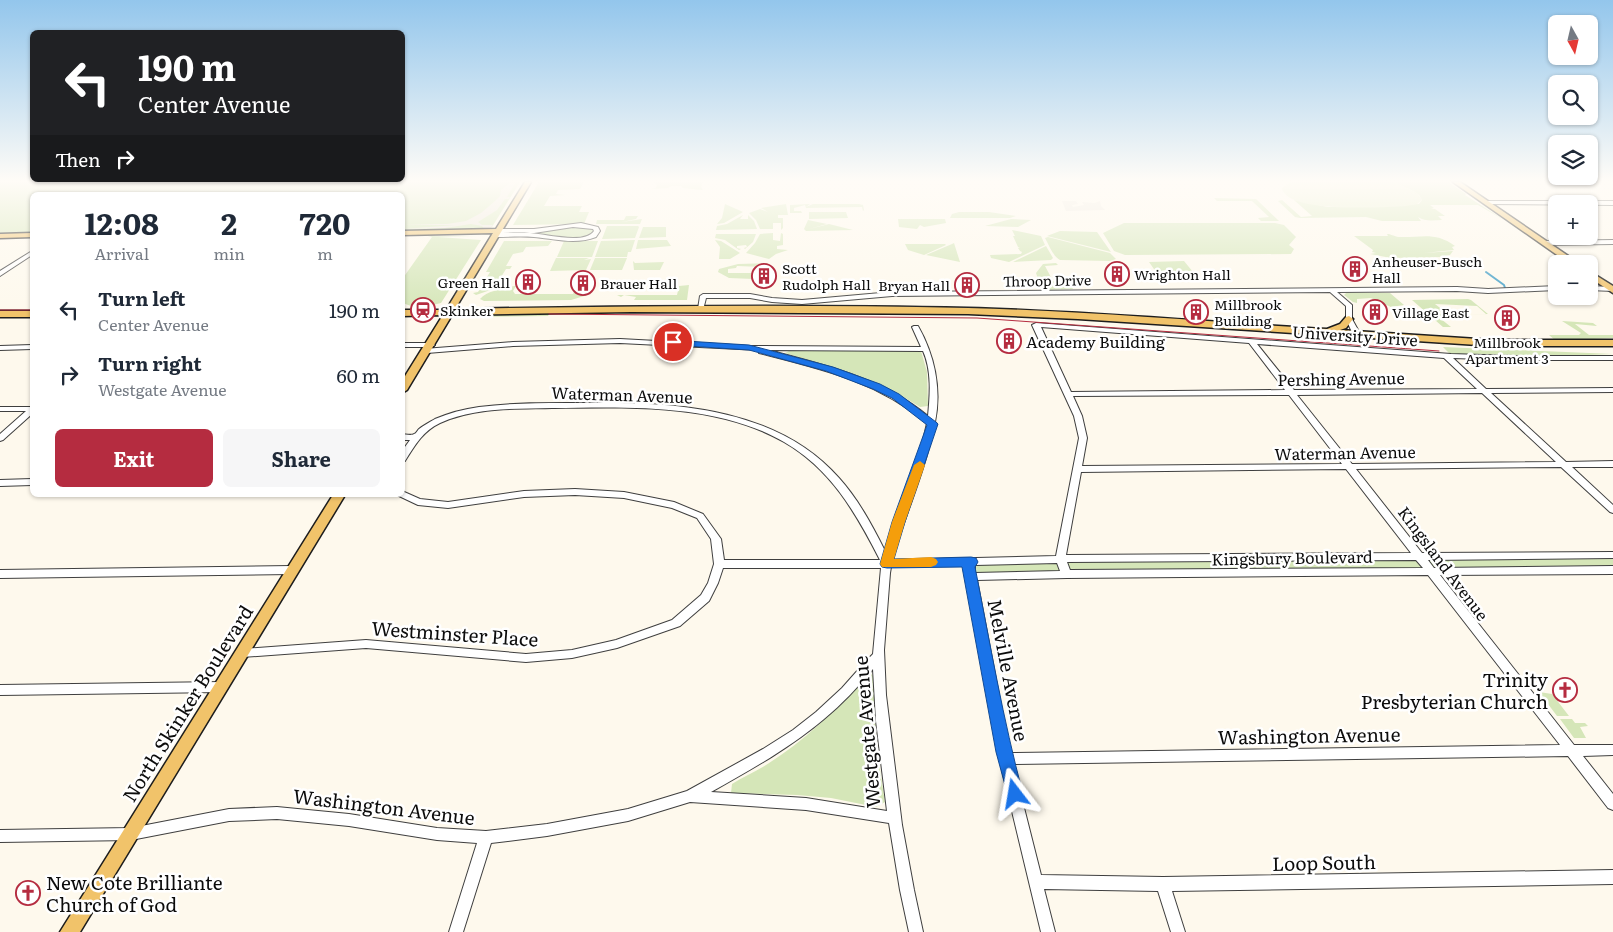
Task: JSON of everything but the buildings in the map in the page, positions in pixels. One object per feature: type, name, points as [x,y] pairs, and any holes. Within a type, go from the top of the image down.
[{"type":"main road","points":[[405,385],[502,225]]},
{"type":"main road","points":[[1520,225],[1563,255]]},
{"type":"main road","points":[[405,233],[497,233]]},
{"type":"main road","points":[[0,236],[30,236]]},
{"type":"main road","points":[[1598,279],[1612,289]]},
{"type":"main road","points":[[405,308],[451,309],[702,303],[836,310],[1025,314],[1324,332],[1358,337],[1493,343],[1613,343]]},
{"type":"main road","points":[[405,313],[451,309]]},
{"type":"main road","points":[[0,314],[30,314]]},
{"type":"main road","points":[[1025,314],[1518,349],[1613,350]]},
{"type":"main road","points":[[0,319],[30,319]]},
{"type":"main road","points":[[1324,332],[1340,328],[1349,319]]},
{"type":"main road","name":"North Skinker Boulevard","points":[[69,932],[338,497]]},
{"type":"street","points":[[589,226],[596,228],[598,231],[594,236],[587,239],[556,239],[497,233],[589,226]]},
{"type":"street","points":[[1546,243],[1613,242]]},
{"type":"street","points":[[0,274],[30,254]]},
{"type":"street","name":"Throop Drive","points":[[702,303],[750,296],[802,302],[883,294],[1409,289],[1491,291],[1548,288]]},
{"type":"street","points":[[1598,288],[1612,289]]},
{"type":"street","points":[[1331,290],[1349,305],[1349,319],[1358,337]]},
{"type":"street","name":"University Drive","points":[[1068,394],[1036,325],[1445,355],[1513,358],[1613,358]]},
{"type":"street","name":"Westgate Avenue","points":[[915,929],[893,818],[878,655],[887,564],[899,522],[933,424],[933,370],[928,349],[916,327]]},
{"type":"street","points":[[405,345],[429,348],[620,340],[749,348],[928,349]]},
{"type":"street","name":"Kingsland Avenue","points":[[1251,341],[1613,804]]},
{"type":"street","points":[[0,348],[30,347]]},
{"type":"street","points":[[749,348],[829,369],[877,386],[912,407],[933,424]]},
{"type":"street","points":[[1445,355],[1613,510]]},
{"type":"street","name":"Pershing Avenue","points":[[1068,394],[1613,390]]},
{"type":"street","points":[[1067,574],[1060,559],[1078,469],[1082,438],[1078,416],[1068,394]]},
{"type":"street","name":"Waterman Avenue","points":[[405,455],[416,436],[437,421],[453,415],[531,406],[600,405],[655,406],[702,412],[746,423],[785,439],[818,460],[844,488],[867,522],[887,564]]},
{"type":"street","points":[[0,409],[30,409]]},
{"type":"street","points":[[0,438],[30,411]]},
{"type":"street","points":[[405,437],[416,436]]},
{"type":"street","name":"Waterman Avenue","points":[[1078,469],[1613,464]]},
{"type":"street","points":[[0,483],[30,482]]},
{"type":"street","points":[[405,496],[418,502],[448,505],[524,494],[574,492],[624,495],[674,505],[700,516],[716,539],[719,564]]},
{"type":"street","name":"Kingsbury Boulevard","points":[[719,564],[887,564],[1060,559],[1613,555]]},
{"type":"street","name":"Melville Avenue","points":[[971,562],[969,567],[1006,759],[1048,932]]},
{"type":"street","name":"Westminster Place","points":[[242,653],[366,644],[526,658],[572,654],[617,644],[676,623],[705,598],[713,583],[719,564]]},
{"type":"street","points":[[0,574],[292,570]]},
{"type":"street","name":"Kingsbury Boulevard","points":[[971,577],[1067,574],[1613,570]]},
{"type":"street","name":"Washington Avenue","points":[[0,836],[131,834],[229,815],[277,813],[349,820],[438,834],[486,837],[547,830],[628,815],[690,796],[756,760],[811,724],[850,688],[878,655]]},
{"type":"street","points":[[0,690],[222,687]]},
{"type":"street","name":"Washington Avenue","points":[[1006,759],[1613,750]]},
{"type":"street","name":"Washington Avenue","points":[[690,796],[806,804],[893,818]]},
{"type":"street","points":[[456,932],[486,837]]},
{"type":"street","name":"Loop South","points":[[1036,882],[1163,884],[1613,877]]},
{"type":"street","points":[[1163,884],[1178,932]]},
{"type":"green space","points":[[0,225],[30,225],[30,233],[0,233]]},
{"type":"green space","points":[[405,225],[493,225],[485,230],[405,230]]},
{"type":"green space","points":[[756,225],[757,229],[716,230],[717,226]]},
{"type":"green space","points":[[758,225],[773,225],[773,229],[760,229]]},
{"type":"green space","points":[[806,225],[822,225],[809,229],[823,225],[835,225],[853,230],[806,231],[804,229]]},
{"type":"green space","points":[[899,225],[920,225],[917,229]]},
{"type":"green space","points":[[987,225],[1021,225],[1018,227],[985,226]]},
{"type":"green space","points":[[1119,225],[1284,225],[1296,237],[1289,245],[1294,249],[1291,254],[1125,255],[1114,251],[1103,233]]},
{"type":"green space","points":[[607,226],[639,227],[635,238],[602,239]]},
{"type":"green space","points":[[566,227],[589,227],[594,231],[593,234],[579,238],[535,234]]},
{"type":"green space","points":[[643,227],[666,227],[666,237],[639,238]]},
{"type":"green space","points":[[1012,230],[1041,236],[1045,245],[1009,262],[991,258],[990,255],[1021,254],[1022,252],[1018,248],[1020,247],[1018,247]]},
{"type":"green space","points":[[1060,231],[1097,232],[1111,252],[1047,236]]},
{"type":"green space","points":[[773,233],[773,240],[780,241],[781,233],[783,234],[783,245],[777,246],[777,249],[788,250],[776,254],[769,259],[746,253],[760,234]]},
{"type":"green space","points":[[716,234],[756,234],[753,242],[745,249],[746,245],[737,246],[737,248],[741,249],[739,250],[725,240],[715,238]]},
{"type":"green space","points":[[1387,234],[1398,237],[1428,236],[1441,238],[1455,246],[1452,247],[1454,250],[1424,253],[1453,251],[1450,255],[1442,257],[1391,258],[1370,254],[1376,253],[1372,252],[1373,250],[1354,236],[1388,236]]},
{"type":"green space","points":[[428,236],[477,237],[438,237],[481,240],[441,303],[422,306],[407,305],[405,304],[405,275],[432,237]]},
{"type":"green space","points":[[1048,237],[1110,253],[1116,259],[1110,261],[1060,260],[1050,248],[1045,238]]},
{"type":"green space","points":[[635,240],[627,257],[595,257],[601,241]]},
{"type":"green space","points":[[638,240],[667,240],[671,246],[636,249]]},
{"type":"green space","points":[[715,240],[721,241],[740,253],[730,259],[719,259],[720,247]]},
{"type":"green space","points":[[504,241],[552,241],[548,246],[526,247],[523,252],[513,254],[506,266],[512,266],[510,269],[506,269],[498,282],[510,282],[476,295],[473,293],[478,292],[490,272],[486,272]]},
{"type":"green space","points":[[564,241],[598,241],[592,257],[557,257]]},
{"type":"green space","points":[[954,243],[960,262],[926,255],[952,244]]},
{"type":"green space","points":[[905,244],[946,245],[924,255],[908,250]]},
{"type":"green space","points":[[1046,246],[1053,258],[1051,260],[1013,262]]},
{"type":"green space","points":[[556,258],[591,259],[586,270],[550,271]]},
{"type":"green space","points":[[595,258],[627,258],[622,270],[590,270]]},
{"type":"green space","points":[[633,261],[635,263],[664,262],[660,270],[634,270]]},
{"type":"green space","points":[[1184,261],[1193,272],[1156,272],[1149,262]]},
{"type":"green space","points":[[768,263],[767,267],[737,266],[736,268],[728,269],[728,273],[754,273],[754,279],[729,278],[718,272],[719,269],[738,264]]},
{"type":"green space","points":[[1056,263],[1058,265],[1045,266],[1053,281],[1058,282],[1060,286],[1071,286],[1073,289],[1042,290],[1036,273],[1043,264]]},
{"type":"green space","points":[[689,285],[687,300],[634,300],[636,297],[624,295],[677,295],[679,286]]},
{"type":"green space","points":[[516,286],[513,291],[515,294],[573,294],[574,292],[584,292],[584,294],[591,294],[571,300],[484,301],[480,299],[492,292]]},
{"type":"green space","points":[[1347,292],[1390,293],[1404,305],[1391,307],[1371,298],[1357,299],[1357,303],[1344,295]]},
{"type":"green space","points":[[1468,299],[1488,314],[1458,315],[1486,314],[1477,306],[1435,304],[1444,311],[1438,312],[1445,318],[1441,319],[1451,327],[1443,327],[1412,300]]},
{"type":"green space","points":[[551,311],[548,316],[459,317],[469,313]]},
{"type":"green space","points":[[1562,321],[1593,323],[1597,326],[1575,324],[1589,335],[1613,335],[1613,338],[1556,341],[1549,335],[1579,335],[1581,333]]},
{"type":"green space","points":[[1443,347],[1613,354],[1538,357],[1450,354]]},
{"type":"green space","points":[[789,351],[921,351],[927,372],[928,406],[920,407],[900,395],[859,376],[785,353]]},
{"type":"green space","points":[[1613,555],[1613,570],[971,577],[971,562]]},
{"type":"green space","points":[[870,673],[873,676],[874,683],[876,744],[885,802],[876,807],[831,798],[731,793],[732,784],[780,756],[806,736],[842,702],[863,677]]},
{"type":"green space","points":[[1539,692],[1552,694],[1569,716],[1557,716]]},
{"type":"green space","points":[[1560,719],[1572,719],[1575,723],[1585,723],[1588,726],[1580,727],[1586,738],[1574,738]]},
{"type":"shaded area","points":[[449,225],[461,225],[445,228],[405,229]]},
{"type":"shaded area","points":[[479,225],[493,225],[485,230]]},
{"type":"waterway","points":[[1486,272],[1504,285],[1505,288]]},
{"type":"tram line","points":[[0,310],[30,310]]},
{"type":"tram line","points":[[549,314],[977,318],[1439,351]]},
{"type":"slow traffic","points":[[920,465],[899,522],[887,564],[931,562]]},
{"type":"place","name":"Anheuser-Busch Hall","points":[[1355,269]]},
{"type":"place","name":"Wrighton Hall","points":[[1117,274]]},
{"type":"place","name":"Scott Rudolph Hall","points":[[764,276]]},
{"type":"place","name":"Green Hall","points":[[528,282]]},
{"type":"place","name":"Brauer Hall","points":[[583,283]]},
{"type":"place","name":"Bryan Hall","points":[[967,285]]},
{"type":"place","name":"Skinker","points":[[423,310]]},
{"type":"place","name":"Millbrook Building","points":[[1196,312]]},
{"type":"place","name":"Village East","points":[[1375,312]]},
{"type":"place","name":"Millbrook Apartment 3","points":[[1507,318]]},
{"type":"place","name":"Academy Building","points":[[1009,341]]},
{"type":"place","name":"Trinity Presbyterian Church","points":[[1565,690]]},
{"type":"place","name":"New Cote Brilliante Church of God","points":[[28,893]]},
{"type":"route","points":[[673,342],[749,348],[829,369],[877,386],[896,396],[933,424],[918,472],[899,522],[887,564],[946,561],[971,562],[969,567],[989,677],[1004,752],[1015,794]]}]
